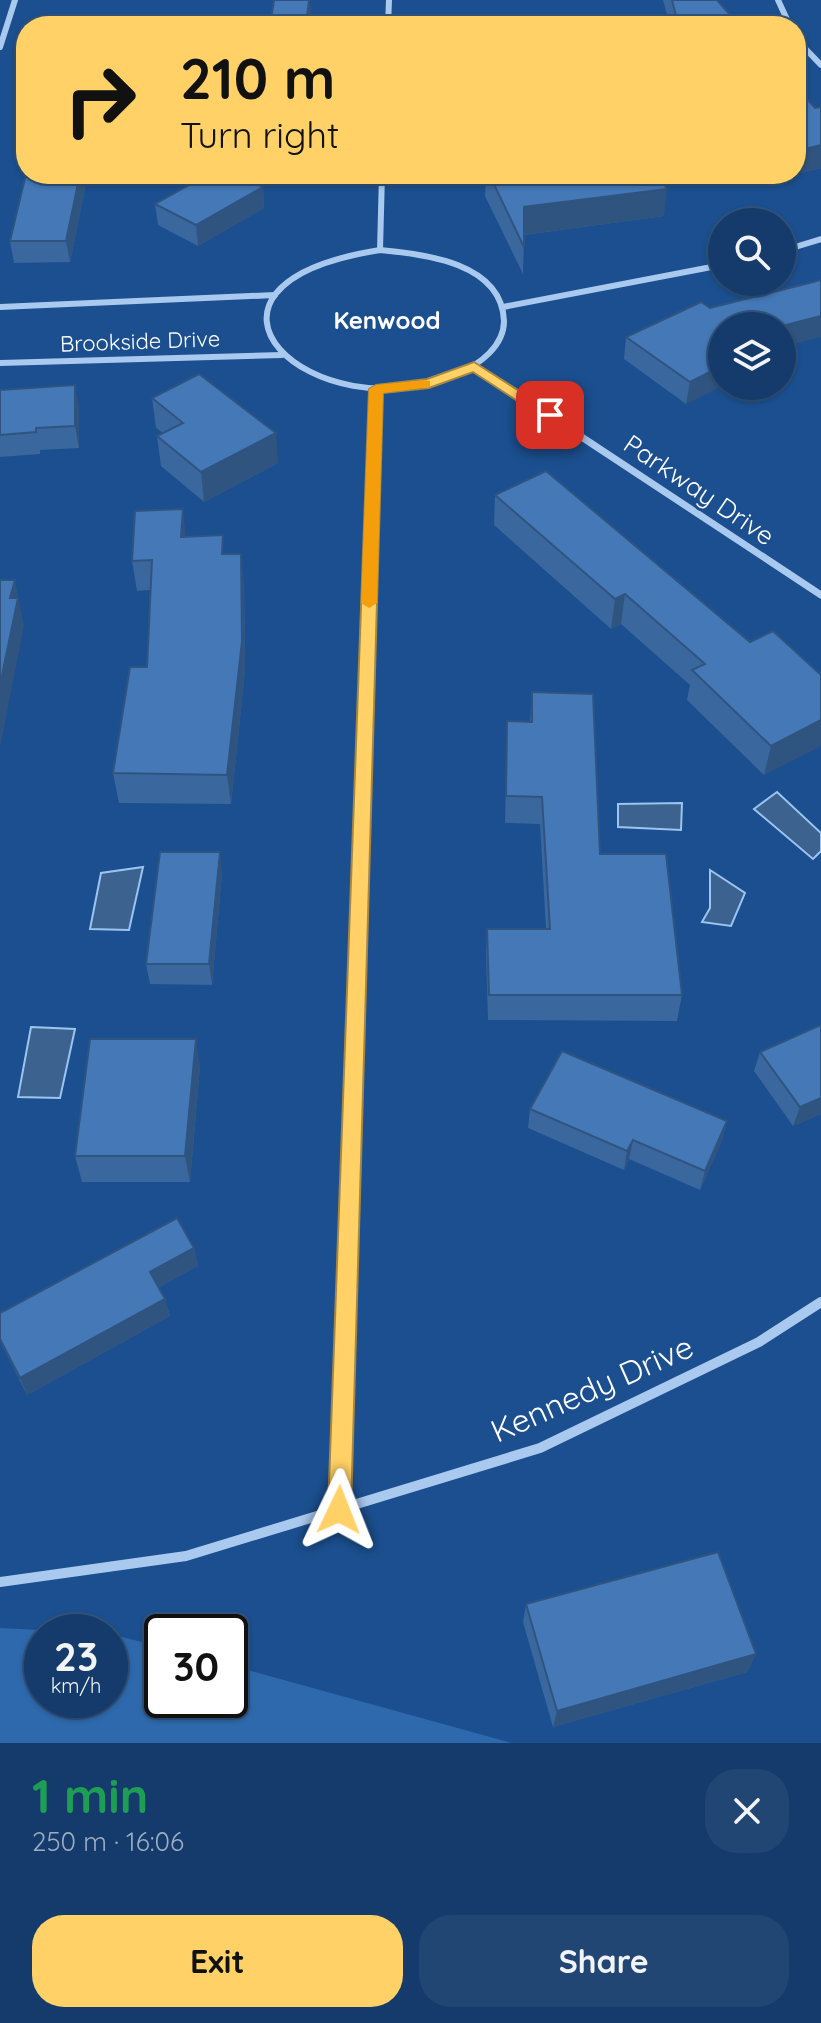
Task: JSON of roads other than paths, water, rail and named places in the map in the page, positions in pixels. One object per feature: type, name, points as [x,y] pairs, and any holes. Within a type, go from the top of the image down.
[{"type":"street","points":[[0,47],[15,0]]},
{"type":"street","points":[[806,49],[821,65]]},
{"type":"street","points":[[380,250],[382,184]]},
{"type":"street","points":[[796,247],[821,239]]},
{"type":"street","points":[[380,250],[413,252],[445,259],[472,271],[492,287],[503,307],[504,327],[494,348],[474,366],[446,379],[424,385],[376,389],[338,384],[306,372],[282,355],[269,335],[267,315],[275,295],[292,277],[317,264],[346,254],[380,250]]},
{"type":"street","points":[[503,307],[708,268]]},
{"type":"street","name":"Brookside Drive","points":[[0,307],[275,295]]},
{"type":"street","name":"Brookside Drive","points":[[0,363],[282,355]]},
{"type":"street","name":"Parkway Drive","points":[[474,366],[821,595]]},
{"type":"street","points":[[339,1510],[376,389]]},
{"type":"street","name":"Kennedy Drive","points":[[0,1582],[186,1556],[540,1448],[759,1342],[821,1302]]},
{"type":"district","name":"Kenwood","points":[[387,321]]}]
